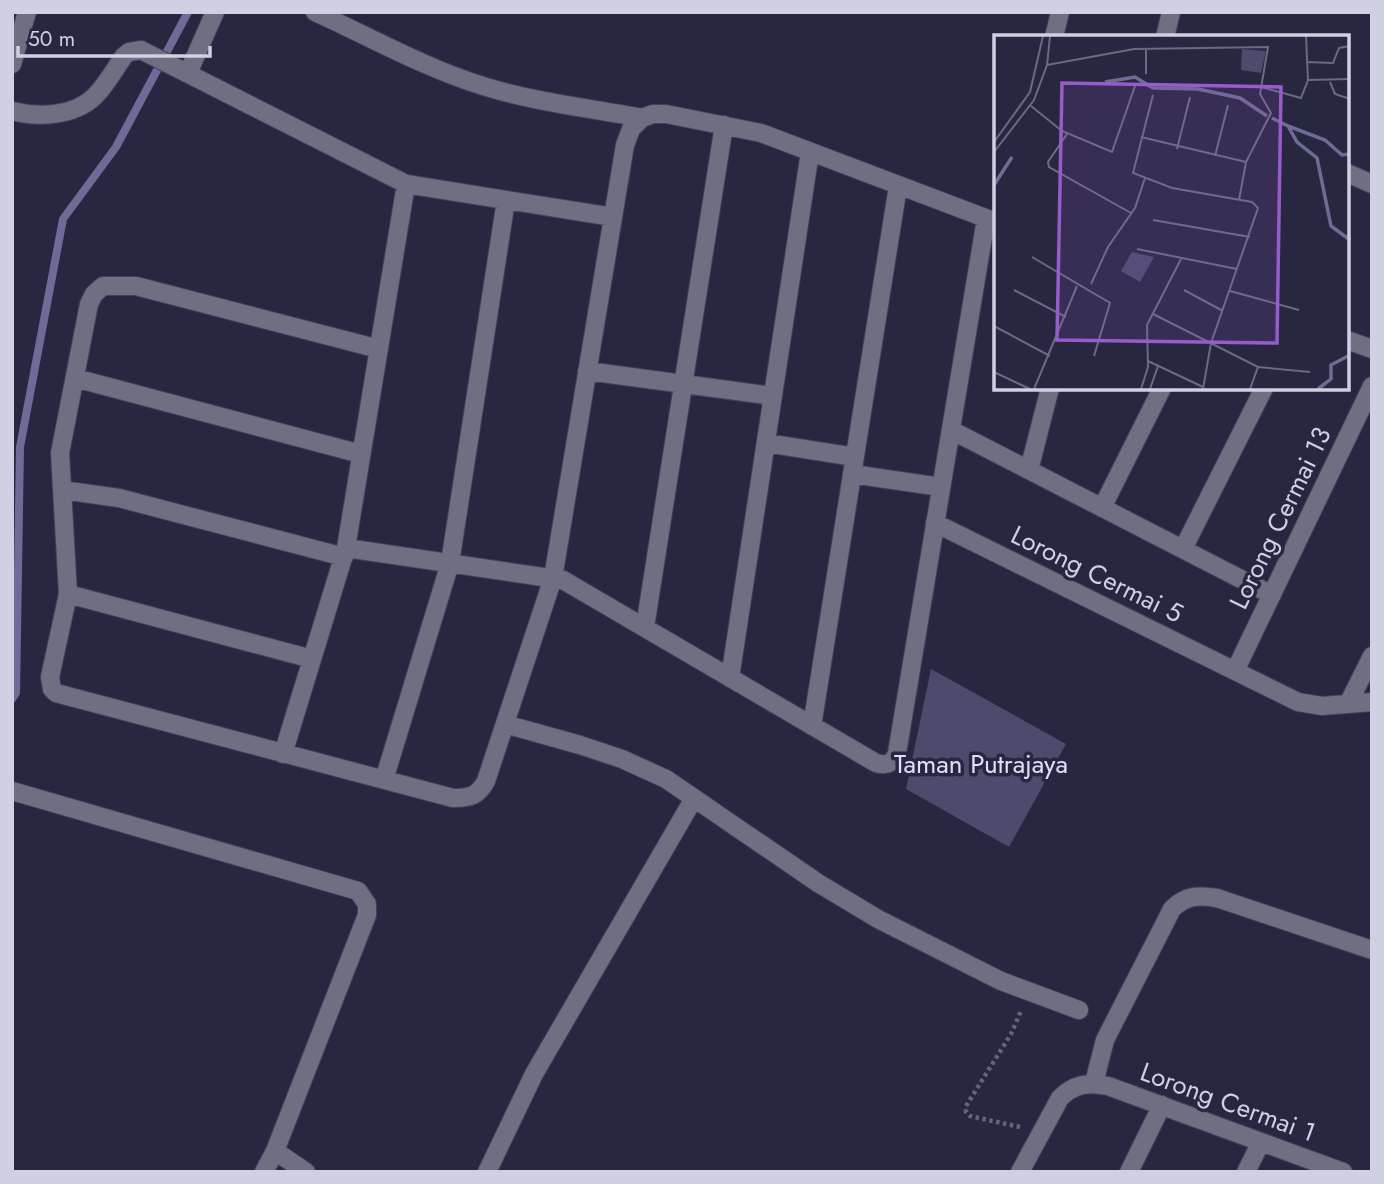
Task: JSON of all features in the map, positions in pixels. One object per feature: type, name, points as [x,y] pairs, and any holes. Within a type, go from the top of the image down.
[{"type":"street","points":[[12,64],[27,12]]},
{"type":"street","points":[[181,69],[215,12]]},
{"type":"street","points":[[62,490],[119,498],[345,553],[450,563],[553,578],[572,584],[876,763],[888,765],[894,761],[951,430],[991,220],[761,133],[666,114],[642,117],[483,86],[452,75],[316,12]]},
{"type":"street","points":[[1054,35],[1060,12]]},
{"type":"street","points":[[1165,35],[1171,12]]},
{"type":"street","points":[[12,111],[52,113],[85,105],[96,95],[124,57],[130,52],[141,50],[406,184],[613,217]]},
{"type":"street","points":[[379,349],[136,286],[103,286],[94,294],[89,304],[61,453],[68,594],[50,677],[52,689],[61,696],[453,797],[474,796],[480,791],[486,781],[553,578],[625,145],[631,129],[642,117]]},
{"type":"street","points":[[645,627],[724,125]]},
{"type":"street","points":[[730,678],[810,152]]},
{"type":"street","points":[[1349,174],[1372,184]]},
{"type":"street","points":[[284,754],[345,553],[406,184]]},
{"type":"street","points":[[812,726],[898,186]]},
{"type":"street","points":[[384,780],[450,563],[506,200]]},
{"type":"street","points":[[1349,341],[1372,349]]},
{"type":"street","points":[[587,371],[773,396]]},
{"type":"street","points":[[75,378],[361,454]]},
{"type":"street","name":"Lorong Cermai 13","points":[[1235,671],[1372,386]]},
{"type":"street","points":[[1029,470],[1049,390]]},
{"type":"street","points":[[1102,508],[1162,390]]},
{"type":"street","points":[[1183,549],[1263,390]]},
{"type":"street","points":[[951,430],[1272,595]]},
{"type":"street","points":[[766,443],[941,487]]},
{"type":"street","name":"Lorong Cermai 5","points":[[935,523],[1298,702],[1322,706],[1372,702]]},
{"type":"street","points":[[68,594],[312,659]]},
{"type":"street","points":[[1348,704],[1372,656]]},
{"type":"street","points":[[505,724],[622,759],[666,779],[818,883],[878,919],[1001,981],[1079,1010]]},
{"type":"street","points":[[12,791],[358,891],[365,897],[367,915],[275,1151],[264,1172]]},
{"type":"street","points":[[487,1172],[534,1074],[693,800]]},
{"type":"street","points":[[1020,1172],[1060,1098],[1069,1089],[1094,1083],[1105,1040],[1172,909],[1180,901],[1192,896],[1217,898],[1372,950]]},
{"type":"street","name":"Lorong Cermai 1","points":[[1094,1083],[1162,1105],[1343,1172]]},
{"type":"street","points":[[1129,1172],[1162,1105]]},
{"type":"street","points":[[1246,1172],[1261,1142]]},
{"type":"street","points":[[275,1151],[306,1172]]},
{"type":"path","points":[[1030,992],[1011,1034],[966,1106],[966,1112],[970,1116],[1041,1132]]},
{"type":"green space","name":"Taman Putrajaya","points":[[931,669],[1066,744],[1009,847],[906,789]]},
{"type":"waterway","points":[[12,699],[16,693],[20,447],[63,219],[116,147],[188,12]]}]
